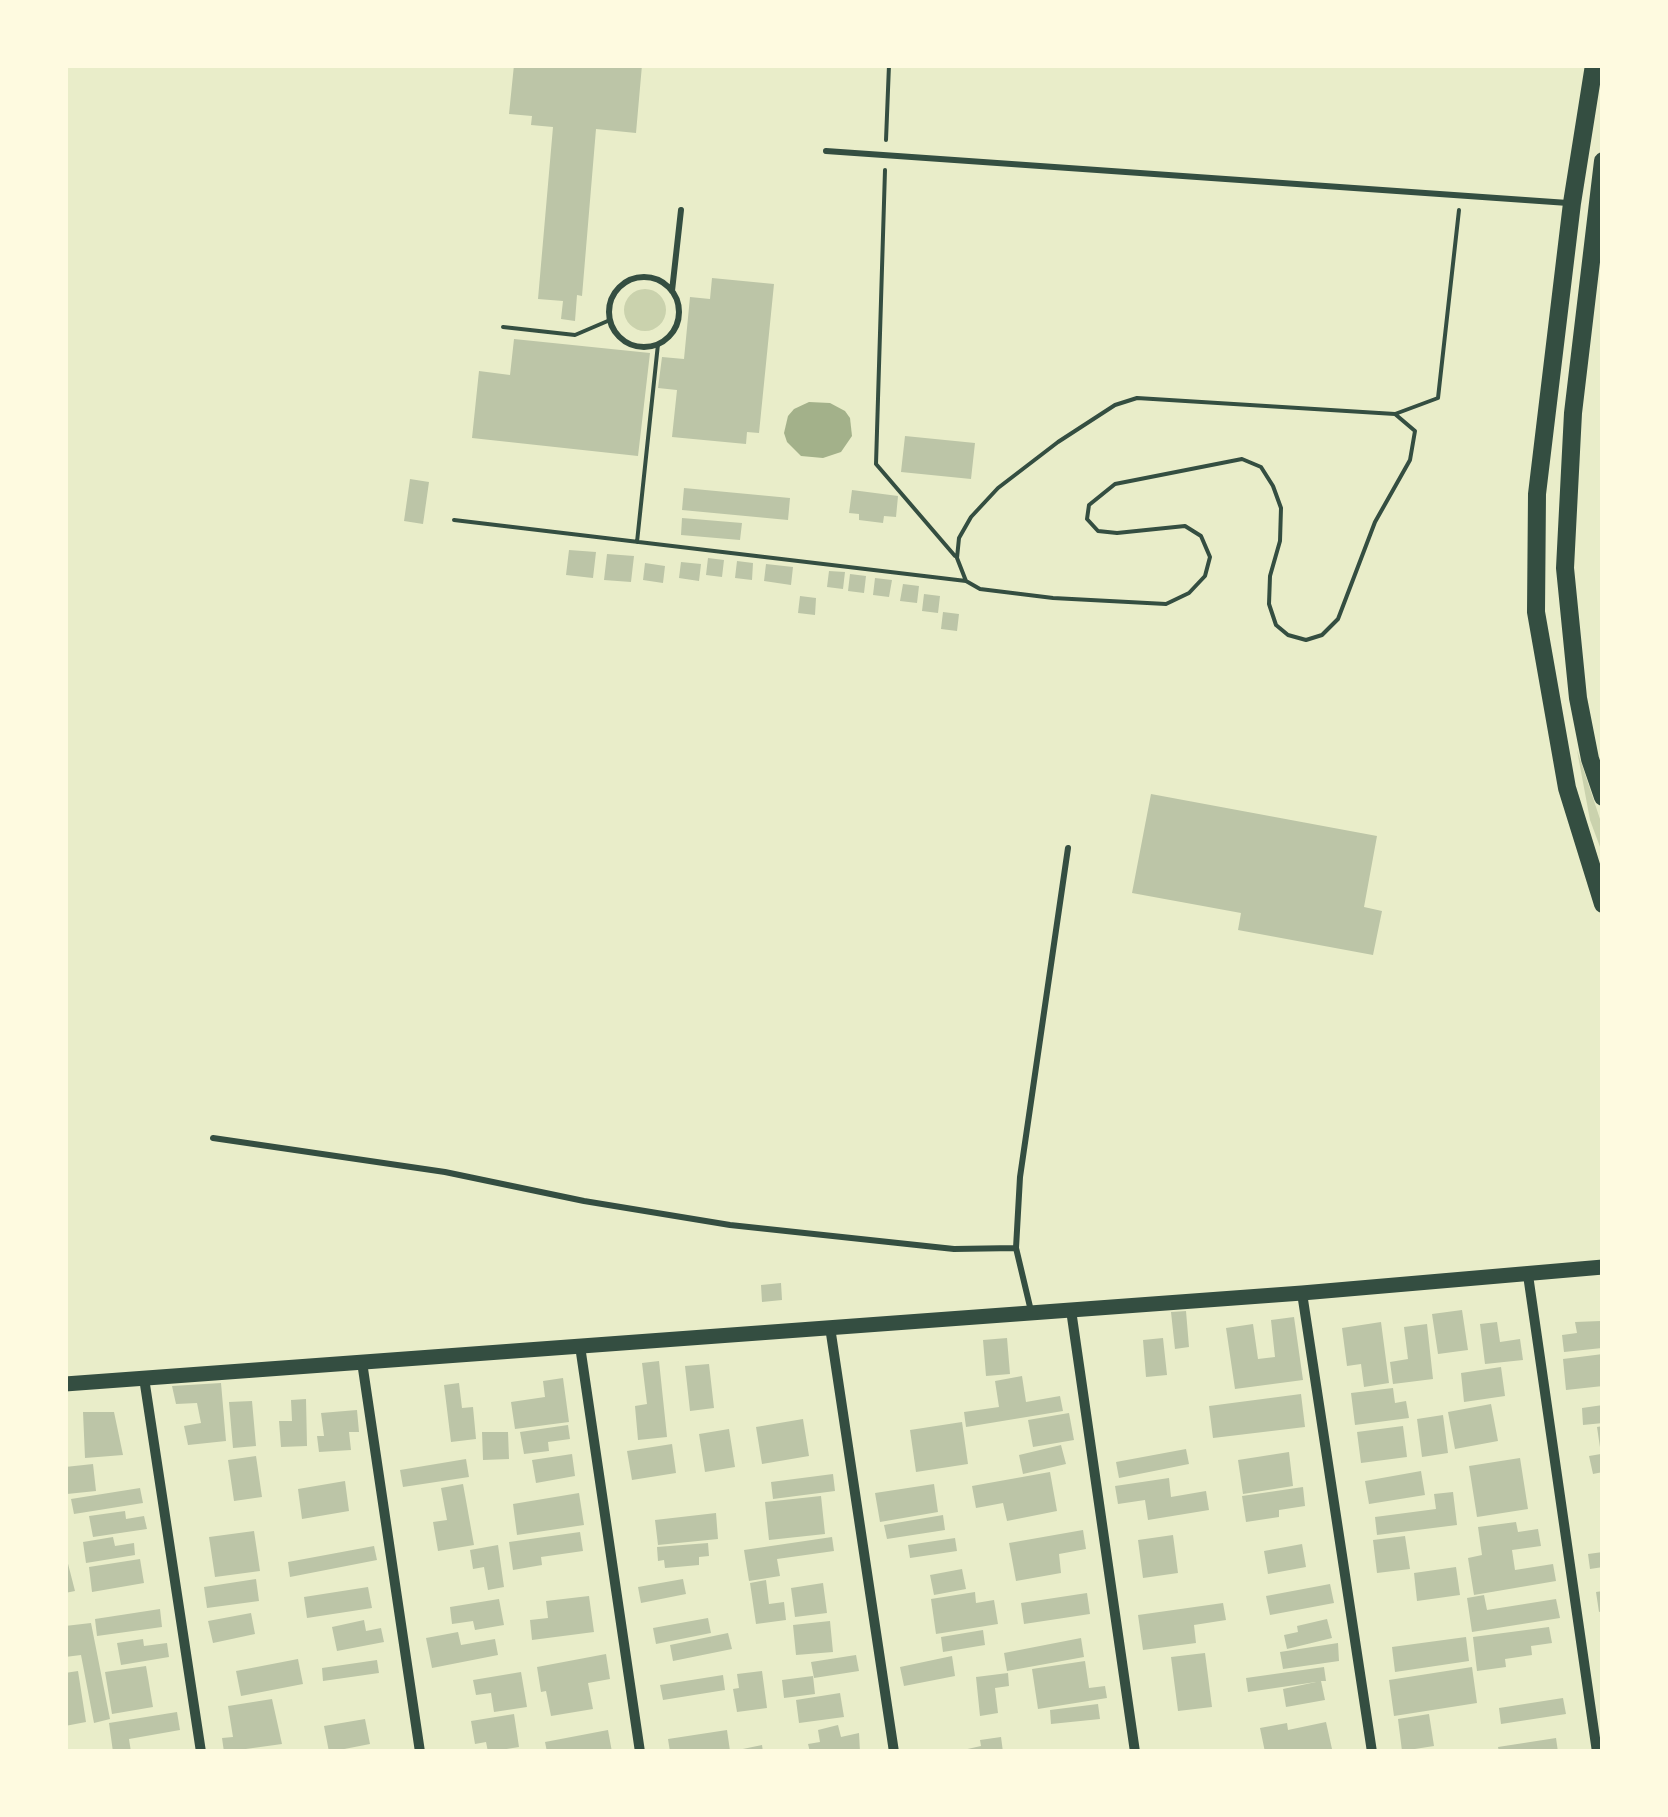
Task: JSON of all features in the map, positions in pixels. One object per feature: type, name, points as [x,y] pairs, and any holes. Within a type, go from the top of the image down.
[{"type":"main road","points":[[1594,65],[1572,203],[1537,494],[1536,612],[1567,788],[1603,904]]},
{"type":"main road","points":[[1603,161],[1572,414],[1565,568],[1578,698],[1590,759],[1603,797]]},
{"type":"street","points":[[65,1384],[1302,1293],[1603,1267]]},
{"type":"street","points":[[1528,1275],[1596,1752]]},
{"type":"street","points":[[1302,1293],[1372,1752]]},
{"type":"street","points":[[1071,1310],[1135,1752]]},
{"type":"street","points":[[830,1328],[894,1752]]},
{"type":"street","points":[[580,1346],[640,1752]]},
{"type":"street","points":[[362,1362],[420,1752]]},
{"type":"street","points":[[144,1378],[201,1752]]},
{"type":"lane","points":[[826,151],[1572,203]]},
{"type":"lane","points":[[672,291],[651,277],[629,280],[612,296],[610,320],[615,332],[634,346],[658,344],[667,338],[678,319],[679,308],[672,291],[681,210]]},
{"type":"lane","points":[[1031,1313],[1016,1248],[1020,1177],[1068,848]]},
{"type":"lane","points":[[213,1138],[445,1172],[584,1201],[730,1225],[954,1249],[1016,1248]]},
{"type":"path","points":[[889,65],[876,464],[957,558],[966,581]]},
{"type":"path","points":[[957,558],[960,538],[971,517],[998,488],[1058,442],[1116,405],[1137,398],[1395,414],[1438,398],[1461,195]]},
{"type":"path","points":[[503,327],[575,335],[610,320]]},
{"type":"path","points":[[636,542],[658,344]]},
{"type":"path","points":[[454,520],[966,581],[980,589],[1053,598],[1166,604],[1189,593],[1205,576],[1210,557],[1201,536],[1184,526],[1117,534],[1098,531],[1088,519],[1090,505],[1115,484],[1242,459],[1260,466],[1281,508],[1280,541],[1270,576],[1270,604],[1276,625],[1288,635],[1306,640],[1322,635],[1338,619],[1375,522],[1410,460],[1415,431],[1395,414]]},
{"type":"shaded area","points":[[645,289],[660,295],[666,310],[660,325],[645,331],[630,325],[624,310],[630,295]]},
{"type":"shaded area","points":[[809,402],[830,403],[850,418],[852,436],[841,452],[823,458],[801,456],[787,442],[784,433],[788,416]]},
{"type":"shaded area","points":[[1577,750],[1603,828],[1603,855],[1590,820]]},
{"type":"building","points":[[514,65],[642,65],[636,133],[596,129],[582,296],[577,295],[575,321],[561,319],[563,301],[538,299],[553,127],[531,125],[532,116],[509,114]]},
{"type":"building","points":[[712,278],[774,284],[759,433],[747,432],[746,444],[672,437],[677,390],[658,388],[662,357],[684,359],[690,297],[710,299]]},
{"type":"building","points":[[514,339],[650,353],[638,456],[472,438],[479,371],[510,375]]},
{"type":"building","points":[[905,436],[975,443],[971,479],[901,472]]},
{"type":"building","points":[[410,479],[429,482],[423,524],[404,521]]},
{"type":"building","points":[[684,488],[790,498],[788,520],[682,510]]},
{"type":"building","points":[[852,490],[898,496],[896,517],[884,516],[883,523],[859,520],[859,514],[849,513]]},
{"type":"building","points":[[682,518],[742,523],[740,540],[681,535]]},
{"type":"building","points":[[569,550],[596,552],[593,578],[566,575]]},
{"type":"building","points":[[607,554],[634,556],[631,582],[604,580]]},
{"type":"building","points":[[708,558],[724,560],[722,577],[706,575]]},
{"type":"building","points":[[737,561],[753,563],[752,580],[735,578]]},
{"type":"building","points":[[681,562],[701,564],[699,581],[679,578]]},
{"type":"building","points":[[645,563],[665,566],[663,583],[643,580]]},
{"type":"building","points":[[766,564],[793,567],[791,585],[764,581]]},
{"type":"building","points":[[829,571],[845,572],[843,589],[827,587]]},
{"type":"building","points":[[850,574],[866,576],[864,593],[848,591]]},
{"type":"building","points":[[875,578],[892,580],[889,597],[873,595]]},
{"type":"building","points":[[903,584],[919,586],[917,603],[900,601]]},
{"type":"building","points":[[924,594],[940,596],[938,613],[922,611]]},
{"type":"building","points":[[800,596],[816,598],[815,615],[798,613]]},
{"type":"building","points":[[943,612],[959,614],[957,631],[941,629]]},
{"type":"building","points":[[1151,794],[1377,836],[1364,907],[1382,911],[1373,955],[1238,930],[1241,913],[1132,893]]},
{"type":"building","points":[[781,1283],[782,1300],[762,1302],[761,1285]]},
{"type":"building","points":[[1462,1310],[1468,1350],[1438,1354],[1432,1314]]},
{"type":"building","points":[[1186,1311],[1189,1347],[1175,1349],[1171,1312]]},
{"type":"building","points":[[1294,1317],[1303,1380],[1235,1389],[1226,1328],[1253,1324],[1258,1359],[1275,1357],[1271,1320]]},
{"type":"building","points":[[1601,1321],[1602,1348],[1564,1352],[1562,1335],[1577,1333],[1575,1322]]},
{"type":"building","points":[[1381,1322],[1389,1383],[1364,1387],[1361,1364],[1347,1366],[1342,1328]]},
{"type":"building","points":[[1497,1322],[1500,1342],[1520,1339],[1523,1360],[1485,1364],[1480,1324]]},
{"type":"building","points":[[1427,1324],[1433,1379],[1393,1384],[1390,1362],[1408,1359],[1404,1327]]},
{"type":"building","points":[[1007,1338],[1010,1374],[986,1376],[983,1340]]},
{"type":"building","points":[[1163,1338],[1167,1375],[1146,1377],[1143,1340]]},
{"type":"building","points":[[1603,1354],[1603,1386],[1566,1390],[1563,1359]]},
{"type":"building","points":[[659,1361],[667,1437],[638,1440],[635,1406],[647,1404],[642,1363]]},
{"type":"building","points":[[709,1364],[714,1408],[690,1411],[685,1366]]},
{"type":"building","points":[[1501,1367],[1505,1396],[1464,1402],[1461,1373]]},
{"type":"building","points":[[1022,1376],[1026,1402],[1060,1396],[1063,1411],[966,1427],[964,1412],[999,1407],[995,1381]]},
{"type":"building","points":[[563,1378],[569,1422],[515,1429],[511,1402],[545,1397],[543,1381]]},
{"type":"building","points":[[221,1383],[226,1441],[188,1445],[184,1426],[201,1423],[197,1403],[176,1404],[172,1386]]},
{"type":"building","points":[[459,1383],[462,1408],[473,1407],[476,1439],[451,1442],[444,1385]]},
{"type":"building","points":[[1393,1388],[1395,1403],[1406,1401],[1409,1418],[1355,1425],[1351,1393]]},
{"type":"building","points":[[1301,1394],[1305,1427],[1213,1438],[1209,1406]]},
{"type":"building","points":[[306,1399],[307,1446],[281,1447],[279,1421],[292,1421],[291,1400]]},
{"type":"building","points":[[252,1401],[256,1446],[233,1448],[229,1402]]},
{"type":"building","points":[[1491,1404],[1498,1441],[1455,1449],[1448,1412]]},
{"type":"building","points":[[1603,1405],[1603,1423],[1583,1425],[1582,1408]]},
{"type":"building","points":[[357,1410],[359,1432],[349,1432],[351,1450],[319,1452],[317,1436],[324,1436],[321,1413]]},
{"type":"building","points":[[83,1412],[114,1412],[123,1455],[85,1458]]},
{"type":"building","points":[[1069,1413],[1074,1440],[1033,1447],[1028,1420]]},
{"type":"building","points":[[1443,1415],[1448,1453],[1422,1457],[1417,1419]]},
{"type":"building","points":[[803,1419],[809,1456],[762,1464],[756,1427]]},
{"type":"building","points":[[962,1422],[968,1464],[916,1472],[910,1430]]},
{"type":"building","points":[[568,1425],[570,1439],[548,1442],[549,1451],[524,1454],[520,1432]]},
{"type":"building","points":[[1403,1426],[1407,1457],[1361,1463],[1357,1432]]},
{"type":"building","points":[[1603,1426],[1603,1472],[1593,1474],[1589,1456],[1601,1454],[1597,1427]]},
{"type":"building","points":[[729,1429],[735,1467],[705,1472],[699,1434]]},
{"type":"building","points":[[482,1432],[508,1432],[509,1459],[483,1460]]},
{"type":"building","points":[[672,1444],[676,1473],[632,1480],[627,1451]]},
{"type":"building","points":[[1061,1445],[1066,1464],[1023,1474],[1019,1455]]},
{"type":"building","points":[[1186,1449],[1189,1464],[1119,1478],[1116,1462]]},
{"type":"building","points":[[1289,1452],[1293,1486],[1243,1494],[1238,1460]]},
{"type":"building","points":[[572,1454],[575,1476],[536,1483],[532,1460]]},
{"type":"building","points":[[256,1456],[262,1497],[234,1501],[228,1460]]},
{"type":"building","points":[[1520,1458],[1528,1509],[1477,1517],[1469,1466]]},
{"type":"building","points":[[466,1459],[469,1477],[403,1487],[400,1470]]},
{"type":"building","points":[[93,1464],[96,1491],[67,1494],[65,1467]]},
{"type":"building","points":[[1421,1471],[1425,1495],[1369,1504],[1365,1481]]},
{"type":"building","points":[[1050,1472],[1057,1511],[1007,1521],[1003,1503],[976,1508],[972,1486]]},
{"type":"building","points":[[833,1474],[835,1491],[773,1499],[771,1482]]},
{"type":"building","points":[[1169,1478],[1171,1497],[1206,1491],[1209,1510],[1148,1520],[1145,1500],[1118,1504],[1115,1486]]},
{"type":"building","points":[[345,1481],[349,1511],[302,1519],[298,1489]]},
{"type":"building","points":[[463,1484],[474,1545],[438,1551],[433,1522],[447,1520],[441,1488]]},
{"type":"building","points":[[934,1484],[938,1512],[880,1522],[875,1493]]},
{"type":"building","points":[[1303,1487],[1305,1506],[1279,1510],[1279,1517],[1246,1522],[1242,1496]]},
{"type":"building","points":[[140,1488],[143,1503],[74,1514],[71,1499]]},
{"type":"building","points":[[1453,1492],[1457,1525],[1377,1535],[1375,1517],[1436,1509],[1434,1494]]},
{"type":"building","points":[[579,1493],[584,1525],[517,1535],[513,1504]]},
{"type":"building","points":[[821,1496],[825,1534],[769,1540],[765,1502]]},
{"type":"building","points":[[125,1511],[126,1519],[144,1516],[147,1529],[93,1537],[89,1516]]},
{"type":"building","points":[[716,1513],[718,1539],[658,1545],[655,1520]]},
{"type":"building","points":[[943,1515],[945,1530],[887,1539],[884,1525]]},
{"type":"building","points":[[1516,1522],[1518,1532],[1538,1529],[1541,1546],[1512,1550],[1515,1570],[1553,1564],[1556,1581],[1474,1595],[1468,1558],[1482,1555],[1478,1527]]},
{"type":"building","points":[[1083,1530],[1086,1549],[1059,1554],[1061,1573],[1016,1581],[1009,1543]]},
{"type":"building","points":[[254,1531],[260,1571],[215,1577],[209,1537]]},
{"type":"building","points":[[580,1532],[583,1551],[541,1557],[542,1565],[513,1570],[509,1542]]},
{"type":"building","points":[[1173,1535],[1178,1573],[1143,1578],[1138,1540]]},
{"type":"building","points":[[1405,1536],[1410,1569],[1377,1573],[1373,1540]]},
{"type":"building","points":[[113,1537],[115,1546],[134,1543],[135,1555],[86,1563],[83,1542]]},
{"type":"building","points":[[832,1537],[834,1551],[777,1559],[780,1576],[749,1581],[744,1550]]},
{"type":"building","points":[[955,1538],[957,1551],[910,1558],[908,1545]]},
{"type":"building","points":[[708,1543],[709,1556],[699,1557],[699,1565],[665,1568],[664,1560],[658,1561],[657,1547]]},
{"type":"building","points":[[1302,1544],[1306,1567],[1268,1574],[1264,1551]]},
{"type":"building","points":[[498,1545],[504,1587],[488,1590],[484,1567],[473,1569],[470,1550]]},
{"type":"building","points":[[374,1546],[377,1560],[290,1577],[288,1562]]},
{"type":"building","points":[[65,1552],[75,1591],[65,1593]]},
{"type":"building","points":[[1603,1552],[1603,1567],[1590,1569],[1588,1554]]},
{"type":"building","points":[[140,1559],[144,1583],[92,1592],[89,1567]]},
{"type":"building","points":[[1456,1567],[1460,1595],[1417,1601],[1414,1573]]},
{"type":"building","points":[[962,1569],[966,1589],[934,1595],[930,1575]]},
{"type":"building","points":[[256,1579],[259,1601],[207,1608],[204,1587]]},
{"type":"building","points":[[683,1579],[686,1594],[641,1603],[638,1587]]},
{"type":"building","points":[[766,1580],[769,1604],[784,1602],[786,1620],[756,1624],[750,1583]]},
{"type":"building","points":[[823,1583],[827,1613],[795,1617],[791,1588]]},
{"type":"building","points":[[1330,1584],[1334,1603],[1270,1615],[1266,1596]]},
{"type":"building","points":[[368,1587],[372,1608],[307,1618],[304,1597]]},
{"type":"building","points":[[1603,1591],[1603,1611],[1599,1612],[1596,1592]]},
{"type":"building","points":[[975,1592],[976,1603],[994,1600],[998,1624],[936,1634],[931,1599]]},
{"type":"building","points":[[1087,1593],[1090,1614],[1024,1624],[1021,1603]]},
{"type":"building","points":[[1484,1595],[1487,1610],[1556,1599],[1560,1618],[1472,1632],[1467,1598]]},
{"type":"building","points":[[589,1596],[594,1632],[532,1640],[530,1620],[548,1618],[546,1601]]},
{"type":"building","points":[[499,1599],[504,1625],[475,1630],[473,1621],[452,1624],[450,1607]]},
{"type":"building","points":[[1223,1603],[1226,1620],[1194,1625],[1196,1643],[1143,1650],[1138,1615]]},
{"type":"building","points":[[160,1609],[162,1627],[97,1636],[95,1619]]},
{"type":"building","points":[[251,1613],[255,1634],[213,1643],[208,1621]]},
{"type":"building","points":[[708,1618],[711,1633],[656,1644],[653,1628]]},
{"type":"building","points":[[1327,1619],[1332,1638],[1287,1649],[1284,1635],[1298,1632],[1297,1626]]},
{"type":"building","points":[[364,1620],[366,1631],[381,1628],[384,1642],[337,1651],[332,1627]]},
{"type":"building","points":[[830,1621],[833,1652],[796,1655],[793,1625]]},
{"type":"building","points":[[91,1623],[110,1719],[94,1723],[81,1655],[65,1657],[65,1626]]},
{"type":"building","points":[[1549,1627],[1552,1643],[1531,1646],[1532,1655],[1505,1659],[1506,1667],[1477,1671],[1473,1637]]},
{"type":"building","points":[[983,1630],[985,1645],[943,1652],[941,1637]]},
{"type":"building","points":[[458,1632],[461,1645],[495,1639],[498,1655],[432,1668],[426,1638]]},
{"type":"building","points":[[728,1633],[732,1649],[673,1661],[670,1645]]},
{"type":"building","points":[[1466,1637],[1469,1661],[1395,1672],[1392,1647]]},
{"type":"building","points":[[1081,1638],[1084,1657],[1007,1671],[1004,1653]]},
{"type":"building","points":[[143,1639],[144,1646],[167,1643],[169,1657],[121,1665],[117,1643]]},
{"type":"building","points":[[1338,1643],[1339,1661],[1283,1669],[1280,1652]]},
{"type":"building","points":[[1205,1653],[1212,1707],[1178,1711],[1171,1657]]},
{"type":"building","points":[[606,1654],[610,1679],[588,1683],[593,1709],[551,1716],[546,1691],[541,1692],[537,1667]]},
{"type":"building","points":[[856,1655],[859,1671],[814,1678],[811,1662]]},
{"type":"building","points":[[952,1656],[955,1676],[904,1686],[900,1667]]},
{"type":"building","points":[[298,1659],[303,1684],[241,1696],[236,1671]]},
{"type":"building","points":[[377,1660],[379,1673],[323,1681],[322,1668]]},
{"type":"building","points":[[1085,1661],[1089,1688],[1105,1686],[1107,1698],[1038,1709],[1032,1669]]},
{"type":"building","points":[[146,1666],[153,1707],[112,1714],[105,1672]]},
{"type":"building","points":[[1324,1667],[1326,1681],[1321,1681],[1325,1700],[1286,1707],[1283,1689],[1316,1682],[1248,1692],[1246,1678]]},
{"type":"building","points":[[1472,1667],[1477,1703],[1394,1716],[1389,1680]]},
{"type":"building","points":[[78,1671],[86,1722],[65,1726],[65,1673]]},
{"type":"building","points":[[762,1671],[767,1708],[737,1712],[733,1689],[739,1688],[737,1674]]},
{"type":"building","points":[[521,1672],[527,1707],[494,1712],[491,1693],[476,1695],[473,1680]]},
{"type":"building","points":[[1008,1673],[1009,1686],[995,1688],[998,1713],[980,1716],[976,1677]]},
{"type":"building","points":[[723,1675],[725,1690],[663,1700],[660,1685]]},
{"type":"building","points":[[813,1676],[815,1694],[784,1698],[782,1680]]},
{"type":"building","points":[[840,1693],[844,1717],[799,1723],[796,1700]]},
{"type":"building","points":[[1563,1698],[1566,1714],[1501,1724],[1499,1708]]},
{"type":"building","points":[[272,1699],[282,1744],[224,1752],[222,1738],[233,1737],[228,1706]]},
{"type":"building","points":[[1098,1704],[1100,1719],[1051,1724],[1050,1710]]},
{"type":"building","points":[[177,1712],[180,1730],[129,1739],[131,1752],[113,1752],[109,1723]]},
{"type":"building","points":[[514,1714],[519,1747],[488,1752],[486,1742],[475,1744],[471,1721]]},
{"type":"building","points":[[1429,1714],[1434,1746],[1402,1751],[1398,1719]]},
{"type":"building","points":[[365,1719],[370,1744],[329,1752],[324,1726]]},
{"type":"building","points":[[1326,1722],[1332,1749],[1265,1752],[1260,1728],[1287,1723],[1288,1730]]},
{"type":"building","points":[[838,1725],[841,1737],[859,1733],[860,1752],[810,1752],[808,1744],[820,1742],[818,1730]]},
{"type":"building","points":[[608,1730],[612,1752],[547,1752],[545,1742]]},
{"type":"building","points":[[727,1730],[730,1751],[670,1752],[668,1739]]},
{"type":"building","points":[[1001,1737],[1003,1752],[954,1752],[981,1746],[980,1740]]},
{"type":"building","points":[[1556,1738],[1558,1752],[1499,1752],[1498,1747]]},
{"type":"building","points":[[762,1745],[763,1752],[738,1752],[738,1750]]}]
